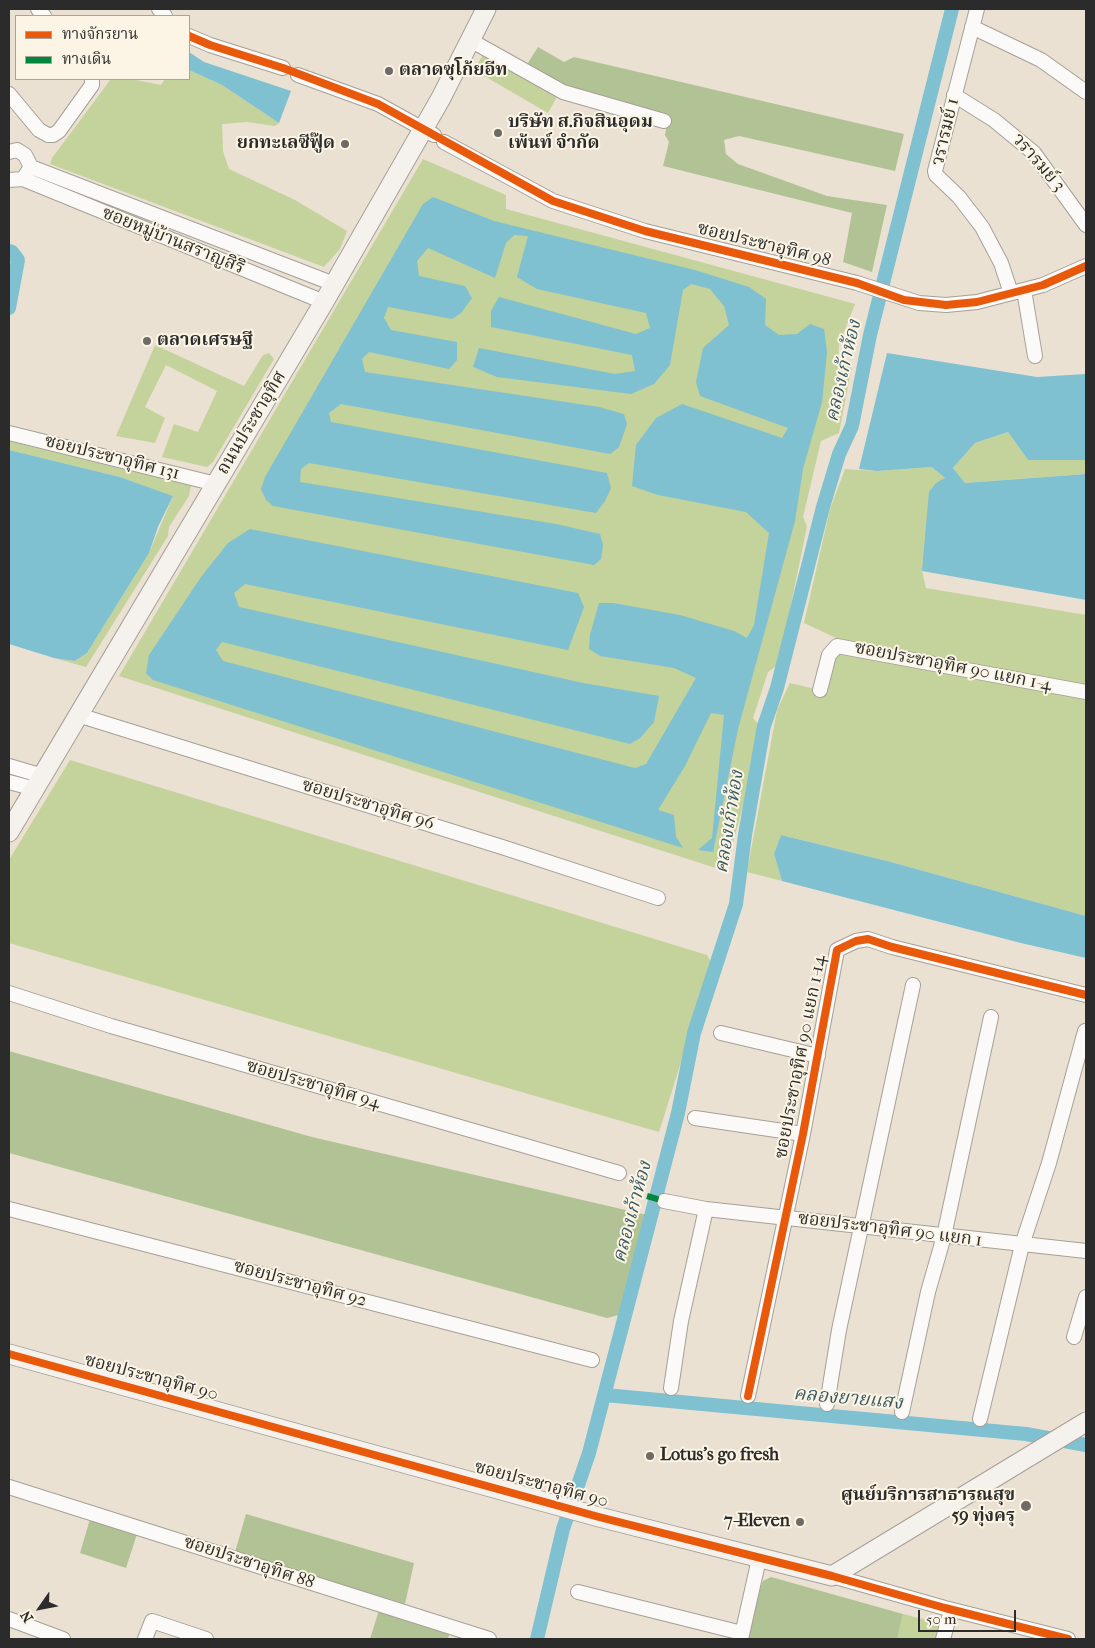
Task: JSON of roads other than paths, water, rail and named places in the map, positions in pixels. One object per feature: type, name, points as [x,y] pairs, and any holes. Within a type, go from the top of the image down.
[{"type":"street","name":"ถนนประชาอุทิศ","points":[[9,832],[334,284],[434,135],[470,40],[486,9]]},
{"type":"street","name":"วรารมย์ 1","points":[[977,9],[935,171],[936,175],[959,197],[982,227],[1018,291]]},
{"type":"street","points":[[972,27],[1041,60],[1086,92]]},
{"type":"street","points":[[190,36],[210,45],[284,68]]},
{"type":"street","points":[[470,40],[564,92],[664,121]]},
{"type":"street","name":"ซอยประชาอุทิศ 98","points":[[298,74],[378,104],[552,201],[645,231],[857,283],[904,300],[946,305],[977,302],[1043,285],[1086,266]]},
{"type":"street","points":[[9,94],[40,130],[48,135],[53,135],[59,131],[92,85],[92,80]]},
{"type":"street","name":"วรารมย์ 3","points":[[954,95],[1002,125],[1034,153],[1086,224]]},
{"type":"street","name":"ซอยหมู่บ้านสราญสิริ","points":[[9,152],[16,150],[25,154],[31,167],[334,284]]},
{"type":"street","name":"ซอยหมู่บ้านสราญสิริ","points":[[31,167],[16,180],[324,302]]},
{"type":"street","points":[[1018,291],[1035,356]]},
{"type":"street","name":"ซอยประชาอุทิศ 131","points":[[9,433],[216,484]]},
{"type":"street","name":"ซอยประชาอุทิศ 90 แยก 1-4","points":[[820,690],[829,655],[837,646],[1086,692]]},
{"type":"street","name":"ซอยประชาอุทิศ 96","points":[[78,715],[493,844],[658,898]]},
{"type":"street","points":[[9,766],[39,782]]},
{"type":"street","points":[[9,782],[39,782]]},
{"type":"street","name":"ซอยประชาอุทิศ 90 แยก 1-14","points":[[748,1396],[803,1134],[837,950],[856,941],[868,939],[892,947],[1086,995]]},
{"type":"street","points":[[826,1404],[831,1368],[913,985]]},
{"type":"street","name":"ซอยประชาอุทิศ 94","points":[[9,994],[111,1026],[618,1173]]},
{"type":"street","points":[[902,1412],[928,1292],[944,1236],[990,1017]]},
{"type":"street","points":[[980,1419],[1022,1245],[1049,1163],[1085,1030]]},
{"type":"street","points":[[721,1033],[818,1056]]},
{"type":"street","points":[[695,1118],[803,1134]]},
{"type":"street","name":"ซอยประชาอุทิศ 90 แยก 1","points":[[664,1201],[706,1209],[1022,1245],[1086,1250]]},
{"type":"street","name":"ซอยประชาอุทิศ 92","points":[[9,1209],[592,1360]]},
{"type":"street","points":[[671,1388],[681,1321],[706,1209]]},
{"type":"street","points":[[1074,1338],[1086,1297]]},
{"type":"street","name":"ซอยประชาอุทิศ 90","points":[[9,1354],[600,1517],[759,1559],[832,1576],[1040,1636],[1068,1639]]},
{"type":"street","points":[[832,1576],[1038,1453],[1086,1422]]},
{"type":"street","name":"ซอยประชาอุทิศ 88","points":[[9,1487],[489,1639]]},
{"type":"street","points":[[578,1592],[741,1636],[759,1559]]},
{"type":"street","points":[[944,1639],[951,1610]]},
{"type":"street","points":[[9,1619],[63,1639]]},
{"type":"street","points":[[145,1639],[152,1621],[206,1639]]},
{"type":"water","points":[[190,53],[204,62],[291,91],[279,123],[222,85],[190,70]]},
{"type":"water","points":[[433,197],[494,221],[695,270],[749,287],[766,299],[765,325],[779,335],[797,334],[810,324],[824,329],[827,352],[822,402],[803,469],[795,521],[738,729],[713,852],[698,850],[712,838],[724,715],[711,713],[685,766],[658,810],[674,815],[676,837],[683,848],[153,680],[146,673],[149,655],[201,577],[228,543],[250,529],[578,593],[584,607],[568,650],[245,584],[234,593],[239,607],[583,683],[659,696],[654,722],[640,738],[630,744],[222,642],[216,650],[223,661],[635,768],[646,764],[696,678],[674,668],[600,656],[589,649],[590,635],[599,603],[613,603],[680,615],[734,631],[747,638],[754,625],[769,533],[746,512],[658,495],[632,486],[636,445],[656,418],[682,404],[782,438],[788,428],[700,396],[696,382],[703,348],[729,325],[724,306],[710,289],[691,284],[683,290],[670,365],[654,384],[631,394],[497,377],[473,367],[479,348],[615,374],[635,371],[632,355],[491,327],[491,311],[499,297],[636,334],[650,328],[646,313],[537,289],[517,277],[528,236],[514,235],[506,243],[495,278],[428,248],[417,261],[419,276],[465,286],[472,298],[461,313],[452,319],[388,307],[384,318],[391,330],[457,342],[457,360],[449,369],[369,352],[362,359],[365,372],[599,407],[624,414],[627,424],[619,447],[610,454],[341,404],[329,413],[331,422],[607,473],[611,488],[605,501],[596,513],[309,463],[301,469],[300,482],[556,524],[600,534],[603,545],[601,559],[594,565],[273,506],[266,500],[261,489],[265,477],[423,204]]},
{"type":"water","points":[[887,353],[1037,377],[1086,374],[1086,460],[1028,460],[1008,432],[975,443],[953,468],[965,483],[1086,474],[1086,600],[922,571],[929,492],[936,483],[945,478],[932,467],[877,471],[859,469]]},
{"type":"water","points":[[9,450],[120,477],[173,496],[158,527],[149,553],[87,653],[75,661],[54,658],[9,644]]},
{"type":"water","points":[[781,835],[891,862],[1086,916],[1086,958],[782,881],[774,854]]},
{"type":"waterway","name":"คลองเก้าห้อง","points":[[537,1639],[563,1529],[589,1453],[678,1113],[694,1033],[736,904],[745,835],[764,726],[777,688],[823,507],[839,454],[852,426],[870,335],[952,9]]},
{"type":"waterway","points":[[9,251],[18,260],[9,308]]},
{"type":"waterway","name":"คลองยายแสง","points":[[605,1395],[1026,1434],[1086,1445]]},
{"type":"place","name":"ตลาดซุโก้ยอีท","points":[[389,71]]},
{"type":"place","name":"บริษัท ส.กิจสินอุดม เพ้นท์ จำกัด","points":[[498,133]]},
{"type":"place","name":"ยกทะเลซีฟู๊ด","points":[[345,144]]},
{"type":"place","name":"ตลาดเศรษฐี","points":[[147,341]]},
{"type":"place","name":"Lotus's go fresh","points":[[650,1456]]},
{"type":"place","name":"ศูนย์บริการสาธารณสุข 59 ทุ่งครุ","points":[[1026,1506]]},
{"type":"place","name":"7-Eleven","points":[[800,1522]]}]
